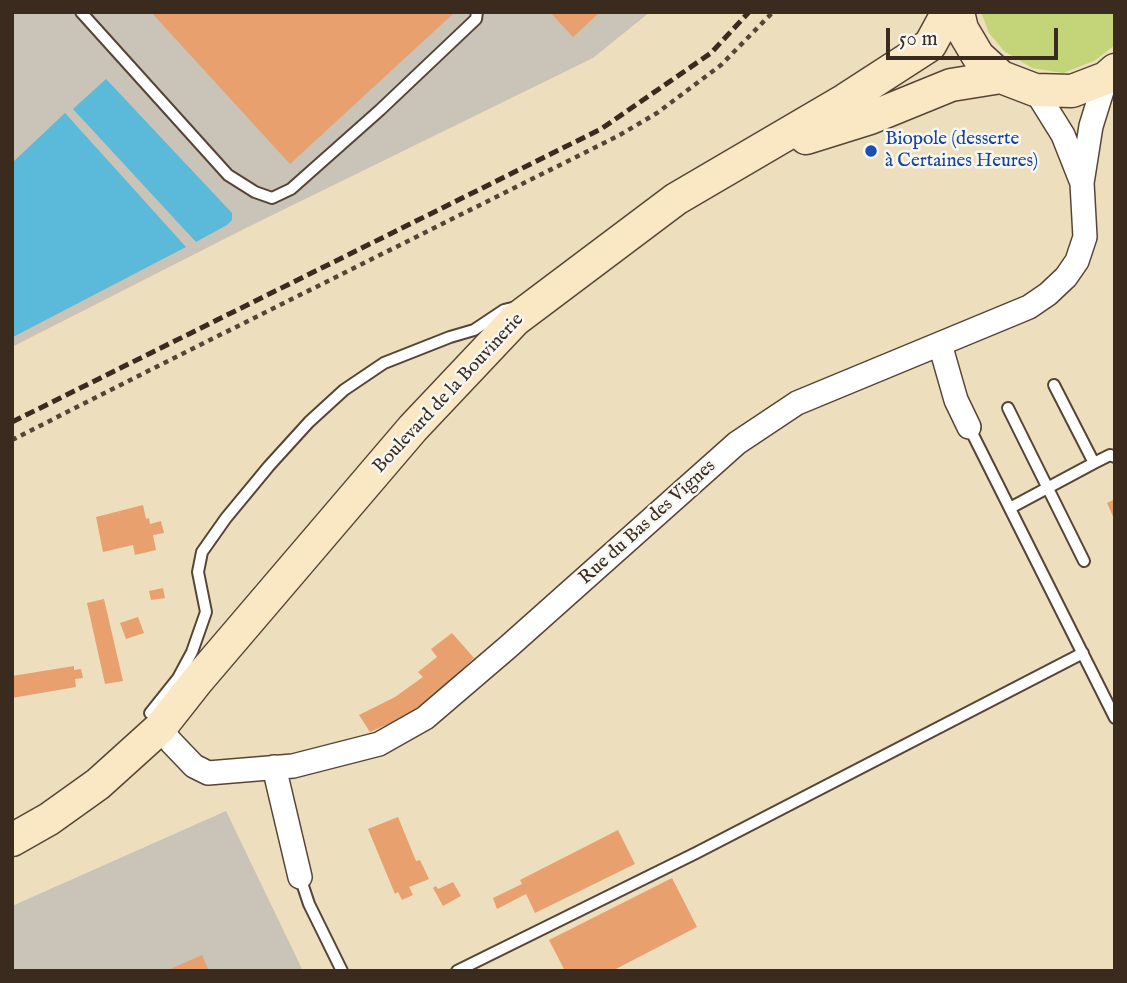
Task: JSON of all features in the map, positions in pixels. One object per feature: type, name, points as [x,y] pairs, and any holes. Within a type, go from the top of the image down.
[{"type":"street","name":"Boulevard de la Bouvinerie","points":[[12,839],[49,819],[98,784],[155,720],[197,681],[414,428],[515,320],[676,199],[845,100],[930,45],[948,12]]},
{"type":"street","points":[[958,12],[962,29],[978,56],[1001,77],[1035,90],[1072,91],[1110,74]]},
{"type":"street","name":"Rue du Bas des Vignes","points":[[155,720],[194,766],[208,773],[293,766],[379,744],[425,718],[737,443],[797,404],[1029,307],[1066,277],[1077,261],[1085,237],[1082,183],[1091,126],[1110,74]]},
{"type":"street","name":"Boulevard de la Bouvinerie","points":[[746,158],[870,118],[951,85],[1001,77]]},
{"type":"street","name":"Rue du Bas des Vignes","points":[[1035,90],[1063,135],[1082,183]]},
{"type":"street","points":[[940,344],[956,400],[969,427]]},
{"type":"street","name":"Boulevard de la Bouvinerie","points":[[12,816],[155,720]]},
{"type":"street","points":[[274,767],[300,877]]},
{"type":"lane","points":[[81,12],[228,175],[255,192],[272,198],[291,189],[380,110],[476,19],[477,12]]},
{"type":"lane","points":[[155,720],[192,652],[206,612],[198,572],[202,552],[226,518],[309,422],[344,390],[384,363],[474,330],[504,310],[550,293]]},
{"type":"lane","points":[[1054,385],[1094,463]]},
{"type":"lane","points":[[1008,408],[1084,561]]},
{"type":"lane","points":[[969,427],[1115,718]]},
{"type":"lane","points":[[1010,508],[1110,455],[1115,457]]},
{"type":"lane","points":[[457,971],[696,853],[1083,653]]},
{"type":"lane","points":[[300,877],[309,904],[342,971]]},
{"type":"path","points":[[12,440],[618,136],[657,113],[721,65],[773,12]]},
{"type":"shaded area","points":[[12,12],[650,12],[593,58],[244,229],[12,347]]},
{"type":"shaded area","points":[[226,811],[303,971],[12,971],[12,906]]},
{"type":"green space","points":[[981,12],[1115,12],[1115,45],[1094,61],[1063,73],[1032,68],[1004,51],[989,33]]},
{"type":"water","points":[[106,79],[232,213],[232,220],[227,225],[196,242],[73,109]]},
{"type":"water","points":[[65,113],[186,247],[13,337],[12,163]]},
{"type":"building","points":[[151,12],[455,12],[290,164]]},
{"type":"building","points":[[550,12],[600,12],[573,37]]},
{"type":"building","points":[[1115,499],[1115,521],[1107,503]]},
{"type":"building","points":[[143,505],[150,524],[161,521],[164,533],[153,535],[156,550],[135,555],[133,545],[103,552],[96,517]]},
{"type":"building","points":[[163,588],[165,598],[151,600],[149,591]]},
{"type":"building","points":[[104,599],[123,681],[105,684],[87,603]]},
{"type":"building","points":[[138,617],[144,633],[126,639],[120,623]]},
{"type":"building","points":[[452,633],[474,658],[437,693],[404,717],[370,732],[359,715],[395,697],[423,677],[418,672],[437,657],[431,649]]},
{"type":"building","points":[[74,666],[74,670],[81,669],[83,678],[75,679],[76,687],[12,698],[12,676]]},
{"type":"building","points":[[398,817],[416,861],[420,860],[429,879],[409,887],[413,895],[402,900],[398,892],[395,894],[368,829]]},
{"type":"building","points":[[618,830],[635,864],[535,913],[526,894],[497,909],[493,898],[522,884],[520,880]]},
{"type":"building","points":[[672,878],[697,927],[612,971],[565,971],[549,940]]},
{"type":"building","points":[[453,882],[461,896],[443,906],[433,888],[436,886],[438,889]]},
{"type":"building","points":[[202,955],[209,971],[166,971]]},
{"type":"railway","points":[[12,422],[601,129],[711,53],[749,12]]},
{"type":"place","name":"Biopole (desserte à Certaines Heures)","points":[[871,151]]}]
